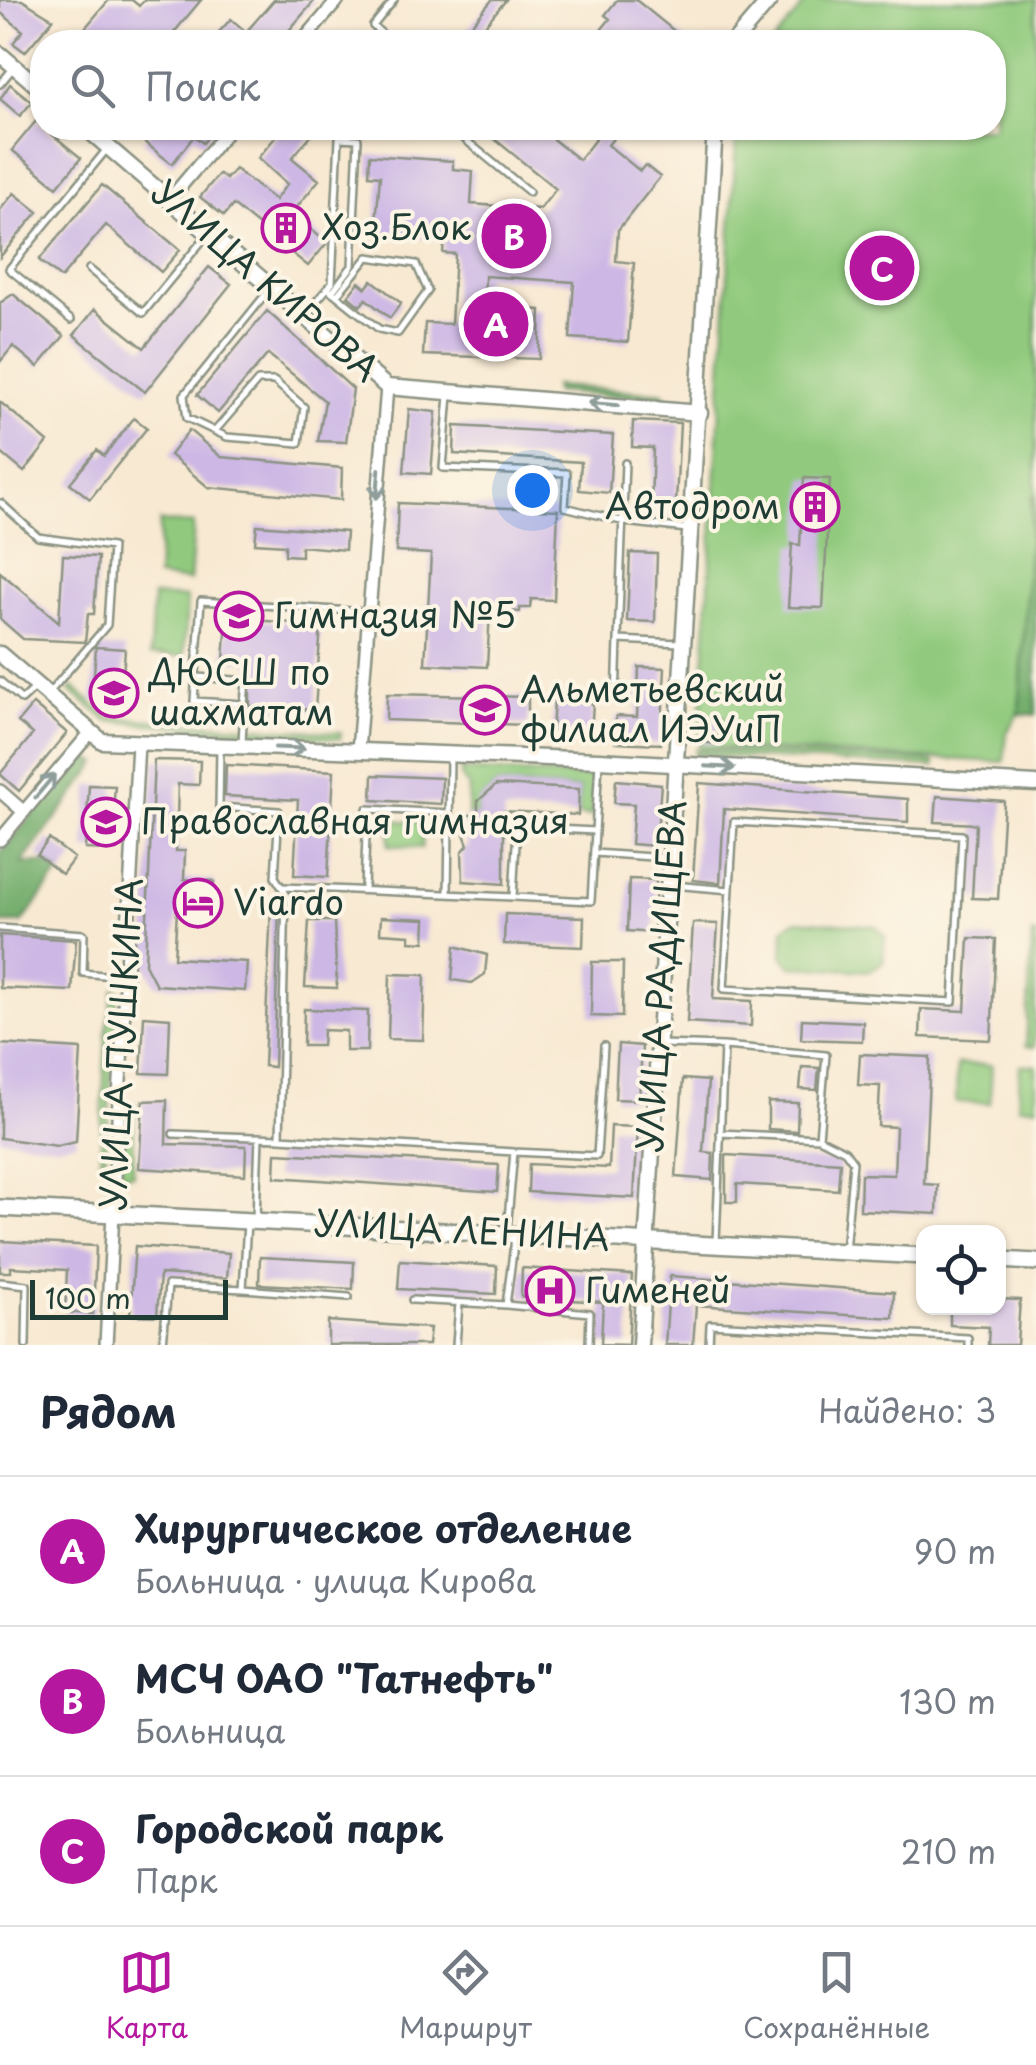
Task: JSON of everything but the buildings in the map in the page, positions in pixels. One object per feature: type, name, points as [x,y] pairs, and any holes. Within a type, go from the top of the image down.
[{"type":"main road","name":"УЛИЦА ЛЕНИНА","points":[[0,1208],[916,1256]]},
{"type":"main road","points":[[1006,1260],[1036,1262]]},
{"type":"street","points":[[312,30],[338,0]]},
{"type":"street","points":[[744,30],[770,0]]},
{"type":"street","points":[[0,54],[30,80]]},
{"type":"street","name":"УЛИЦА КИРОВА","points":[[101,140],[388,388],[700,412]]},
{"type":"street","points":[[170,199],[220,140]]},
{"type":"street","name":"УЛИЦА РАДИЩЕВА","points":[[640,1345],[714,140]]},
{"type":"street","points":[[358,751],[366,612],[388,388]]},
{"type":"street","points":[[0,654],[102,741],[599,760],[1036,784]]},
{"type":"street","points":[[0,840],[91,732]]},
{"type":"street","name":"УЛИЦА ПУШКИНА","points":[[106,1345],[138,743]]},
{"type":"street","points":[[0,791],[24,812]]},
{"type":"lane","points":[[377,30],[372,26],[394,0]]},
{"type":"lane","points":[[0,84],[15,67]]},
{"type":"lane","points":[[332,292],[339,140]]},
{"type":"lane","points":[[332,292],[352,266],[358,140]]},
{"type":"lane","points":[[466,140],[529,192]]},
{"type":"lane","points":[[70,320],[9,268],[108,146]]},
{"type":"lane","points":[[90,269],[143,313],[208,232]]},
{"type":"lane","points":[[306,315],[368,257],[416,264],[428,291],[398,334],[378,329],[332,292]]},
{"type":"lane","points":[[215,432],[258,382],[274,380],[304,407],[299,443],[227,437],[215,432],[187,418],[184,395],[272,286]]},
{"type":"lane","points":[[449,391],[443,468],[566,474],[565,506],[625,522],[690,529]]},
{"type":"lane","points":[[616,700],[625,463]]},
{"type":"lane","points":[[0,681],[22,700],[43,691],[108,625],[112,547],[38,537],[1,503]]},
{"type":"lane","points":[[244,704],[194,701],[201,601],[366,612]]},
{"type":"lane","points":[[618,640],[683,643]]},
{"type":"lane","points":[[196,676],[246,681],[242,746]]},
{"type":"lane","points":[[220,746],[219,808],[280,811],[275,877],[283,886],[280,1138]]},
{"type":"lane","points":[[448,894],[450,756]]},
{"type":"lane","points":[[283,886],[590,902],[599,760]]},
{"type":"lane","points":[[364,890],[368,809],[449,814]]},
{"type":"lane","points":[[734,822],[962,835],[953,1002],[724,989],[730,890],[734,822]]},
{"type":"lane","points":[[513,897],[517,827],[595,831]]},
{"type":"lane","points":[[594,853],[670,858]]},
{"type":"lane","points":[[668,884],[730,890]]},
{"type":"lane","points":[[0,928],[84,934],[83,973],[126,977]]},
{"type":"lane","points":[[658,1044],[826,1055],[819,1138]]},
{"type":"lane","points":[[173,1134],[597,1156],[604,1046]]},
{"type":"lane","points":[[716,1245],[724,1046]]},
{"type":"lane","points":[[720,1134],[819,1138],[844,1151],[853,1162],[845,1252]]},
{"type":"lane","points":[[243,1289],[259,1137]]},
{"type":"lane","points":[[506,1305],[514,1152]]},
{"type":"lane","points":[[0,1282],[27,1284],[26,1345]]},
{"type":"lane","points":[[163,1345],[168,1285],[349,1297]]},
{"type":"lane","points":[[412,1300],[590,1313],[588,1345]]},
{"type":"lane","points":[[456,1345],[459,1302]]},
{"type":"lane","points":[[709,1345],[710,1324],[968,1338],[968,1345]]},
{"type":"green space","points":[[808,0],[1036,0],[1036,496],[1032,496],[1019,714],[1007,732],[1004,762],[699,747],[736,140],[1006,140],[1006,30],[783,30]]},
{"type":"green space","points":[[554,386],[665,393],[664,400],[554,392]]},
{"type":"green space","points":[[1032,496],[1036,496],[1036,715],[1019,714]]},
{"type":"green space","points":[[160,522],[194,524],[190,581],[157,577]]},
{"type":"green space","points":[[153,596],[187,598],[184,656],[150,655]]},
{"type":"green space","points":[[73,687],[109,717],[341,733],[340,739],[107,721],[69,690]]},
{"type":"green space","points":[[695,750],[926,761],[934,762],[934,767],[695,755]]},
{"type":"green space","points":[[83,755],[98,763],[22,863],[48,863],[59,873],[22,923],[0,923],[0,853]]},
{"type":"green space","points":[[461,770],[593,777],[592,816],[578,815],[579,789],[496,785],[479,801],[478,815],[468,815],[469,786],[461,778]]},
{"type":"green space","points":[[391,820],[424,823],[422,848],[389,845]]},
{"type":"green space","points":[[797,920],[876,926],[885,937],[883,962],[869,971],[791,966],[783,956],[784,928]]},
{"type":"green space","points":[[1032,934],[1036,935],[1034,1047],[1026,1046]]},
{"type":"green space","points":[[114,989],[118,991],[105,1163],[100,1162],[106,1034]]},
{"type":"green space","points":[[957,1064],[992,1065],[990,1103],[956,1102]]},
{"type":"green space","points":[[1020,1065],[1036,1065],[1036,1107],[1018,1106]]},
{"type":"green space","points":[[125,1103],[134,1104],[133,1174],[121,1174]]},
{"type":"place","name":"Хоз.Блок","points":[[286,228]]},
{"type":"place","name":"МСЧ ОАО \"Татнефть\"","points":[[514,236]]},
{"type":"place","name":"Городской парк","points":[[882,268]]},
{"type":"place","name":"Хирургическое отделение","points":[[496,324]]},
{"type":"place","name":"Автодром","points":[[815,507]]},
{"type":"place","name":"Гимназия №5","points":[[239,616]]},
{"type":"place","name":"ДЮСШ по шахматам","points":[[114,693]]},
{"type":"place","name":"Альметьевский филиал ИЭУиП","points":[[485,710]]},
{"type":"place","name":"Православная гимназия","points":[[106,822]]},
{"type":"place","name":"Viardo","points":[[198,903]]},
{"type":"place","name":"Гименей","points":[[550,1291]]}]
